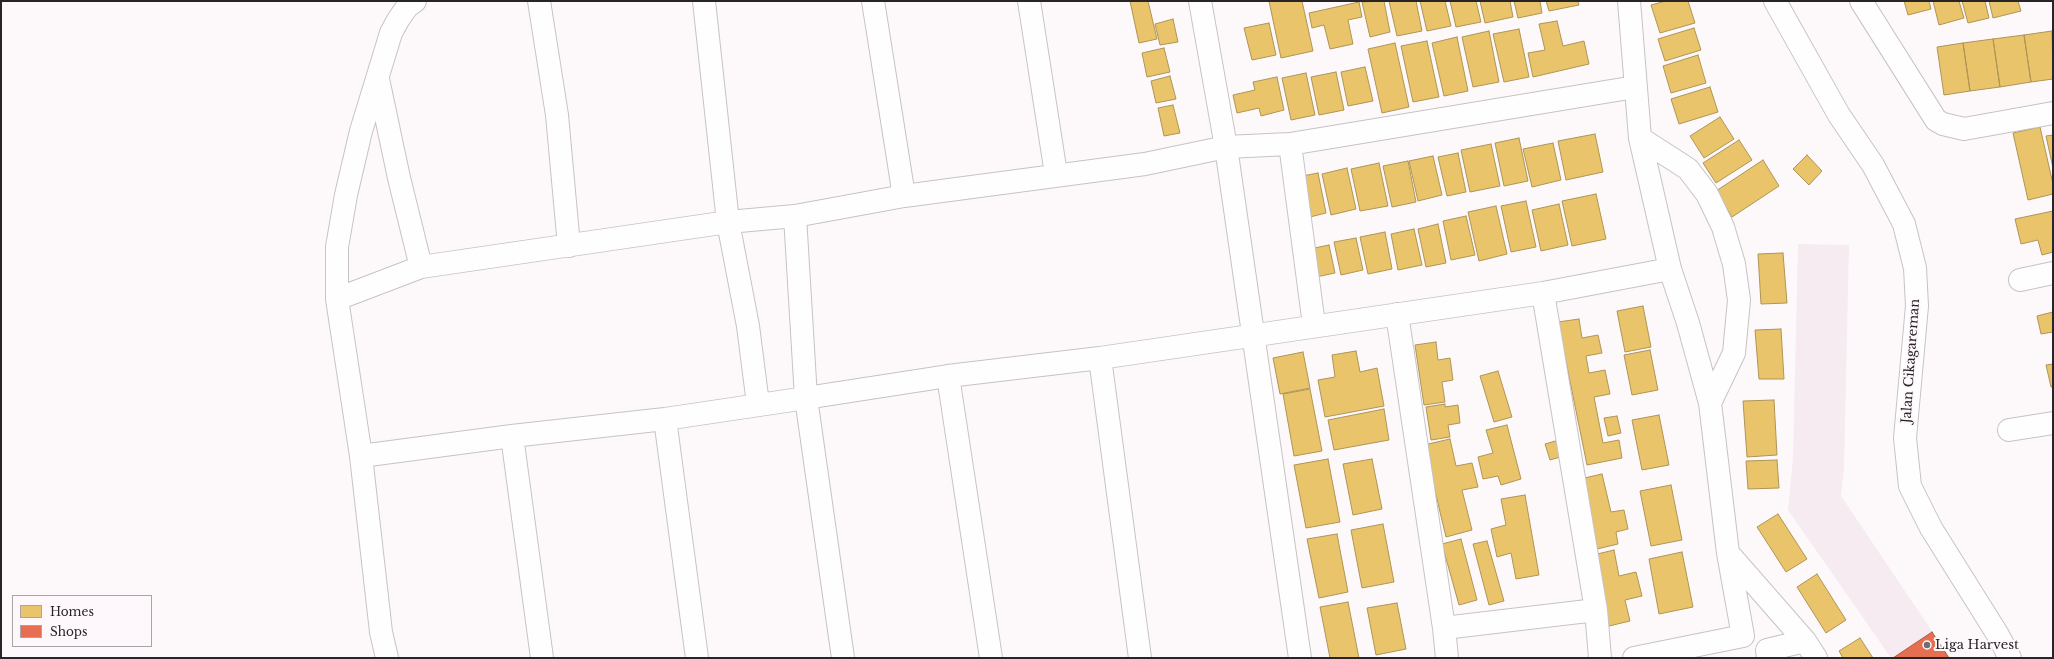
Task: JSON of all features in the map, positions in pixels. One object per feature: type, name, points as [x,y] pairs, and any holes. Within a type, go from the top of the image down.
[{"type":"street","points":[[387,658],[381,632],[361,456],[337,299],[337,247],[346,195],[377,75],[394,26],[407,8],[415,1]]},
{"type":"street","points":[[539,1],[557,115],[569,246]]},
{"type":"street","points":[[704,1],[728,222],[748,326],[758,404]]},
{"type":"street","points":[[873,1],[904,196]]},
{"type":"street","points":[[1029,1],[1056,174]]},
{"type":"street","points":[[1200,1],[1226,147],[1300,658]]},
{"type":"street","points":[[1629,1],[1640,138],[1670,269],[1688,323],[1710,403],[1728,553],[1743,636],[1767,654],[1810,649]]},
{"type":"street","name":"Jalan Cikagareman","points":[[1775,1],[1839,114],[1873,165],[1904,224],[1915,268],[1917,306],[1905,438],[1910,486],[1931,528],[1998,635],[2010,658]]},
{"type":"street","points":[[1861,1],[1936,120],[1943,124],[1964,129],[2053,113]]},
{"type":"street","points":[[377,75],[399,178],[421,267]]},
{"type":"street","points":[[337,299],[421,267],[728,222],[795,216],[904,196],[1056,174],[1145,164],[1226,147],[1290,144],[1635,87]]},
{"type":"street","points":[[1640,138],[1688,169],[1708,194],[1723,227],[1734,264],[1739,300],[1734,353],[1710,403]]},
{"type":"street","points":[[1290,144],[1314,325]]},
{"type":"street","points":[[795,216],[806,398],[843,658]]},
{"type":"street","points":[[361,456],[512,436],[665,419],[948,376],[1100,358],[1314,325],[1543,293],[1670,269]]},
{"type":"street","points":[[2020,280],[2053,273]]},
{"type":"street","points":[[1543,293],[1596,610],[1600,658]]},
{"type":"street","points":[[1397,314],[1444,628],[1447,658]]},
{"type":"street","points":[[1100,358],[1140,658]]},
{"type":"street","points":[[948,376],[991,658]]},
{"type":"street","points":[[665,419],[697,658]]},
{"type":"street","points":[[2009,430],[2053,424]]},
{"type":"street","points":[[512,436],[542,658]]},
{"type":"street","points":[[1728,553],[1810,649]]},
{"type":"street","points":[[1444,628],[1596,610]]},
{"type":"street","points":[[1634,658],[1743,636]]},
{"type":"shaded area","points":[[1798,244],[1849,245],[1844,468],[1841,496],[1950,658],[1891,658],[1788,510],[1793,457]]},
{"type":"building: Homes","points":[[1130,1],[1148,1],[1157,39],[1139,43]]},
{"type":"building: Homes","points":[[1269,1],[1302,1],[1313,51],[1281,58]]},
{"type":"building: Homes","points":[[1384,1],[1390,32],[1370,37],[1362,2]]},
{"type":"building: Homes","points":[[1389,1],[1416,1],[1422,31],[1397,36]]},
{"type":"building: Homes","points":[[1420,1],[1445,1],[1451,26],[1427,31]]},
{"type":"building: Homes","points":[[1450,1],[1476,1],[1481,22],[1456,27]]},
{"type":"building: Homes","points":[[1480,1],[1510,1],[1513,17],[1485,23]]},
{"type":"building: Homes","points":[[1514,1],[1540,1],[1542,13],[1518,18]]},
{"type":"building: Homes","points":[[1546,1],[1578,1],[1579,5],[1549,11]]},
{"type":"building: Homes","points":[[1666,1],[1688,1],[1695,23],[1660,33],[1651,5]]},
{"type":"building: Homes","points":[[1904,1],[1929,1],[1931,9],[1908,15]]},
{"type":"building: Homes","points":[[1933,1],[1959,1],[1964,18],[1939,25]]},
{"type":"building: Homes","points":[[1962,1],[1985,1],[1989,18],[1968,23]]},
{"type":"building: Homes","points":[[1989,1],[2018,1],[2021,11],[1993,18]]},
{"type":"building: Homes","points":[[1359,2],[1362,17],[1348,20],[1353,44],[1330,49],[1324,25],[1312,28],[1309,13]]},
{"type":"building: Homes","points":[[1173,19],[1178,42],[1160,45],[1155,24]]},
{"type":"building: Homes","points":[[1557,21],[1563,46],[1584,41],[1589,64],[1533,77],[1528,53],[1545,50],[1539,24]]},
{"type":"building: Homes","points":[[1269,23],[1276,55],[1252,60],[1244,28]]},
{"type":"building: Homes","points":[[1694,28],[1701,50],[1665,61],[1658,39]]},
{"type":"building: Homes","points":[[1519,29],[1529,77],[1504,82],[1493,34]]},
{"type":"building: Homes","points":[[1489,31],[1499,82],[1473,87],[1462,37]]},
{"type":"building: Homes","points":[[2052,31],[2053,79],[2031,82],[2024,35]]},
{"type":"building: Homes","points":[[2024,35],[2031,82],[2000,87],[1993,39]]},
{"type":"building: Homes","points":[[1457,37],[1468,91],[1444,96],[1432,43]]},
{"type":"building: Homes","points":[[1993,39],[2000,87],[1970,91],[1963,43]]},
{"type":"building: Homes","points":[[1427,41],[1439,97],[1413,102],[1401,46]]},
{"type":"building: Homes","points":[[1395,43],[1409,107],[1382,113],[1368,49]]},
{"type":"building: Homes","points":[[1963,43],[1970,91],[1944,95],[1937,47]]},
{"type":"building: Homes","points":[[1164,48],[1170,72],[1147,77],[1142,53]]},
{"type":"building: Homes","points":[[1698,55],[1706,83],[1671,93],[1663,66]]},
{"type":"building: Homes","points":[[1365,67],[1373,101],[1348,106],[1341,72]]},
{"type":"building: Homes","points":[[1336,72],[1344,110],[1319,115],[1311,77]]},
{"type":"building: Homes","points":[[1306,73],[1315,115],[1291,120],[1282,78]]},
{"type":"building: Homes","points":[[1170,76],[1176,99],[1156,103],[1151,81]]},
{"type":"building: Homes","points":[[1277,77],[1284,110],[1261,116],[1259,108],[1237,113],[1233,95],[1255,90],[1253,82]]},
{"type":"building: Homes","points":[[1710,87],[1718,112],[1679,124],[1671,99]]},
{"type":"building: Homes","points":[[1173,105],[1180,133],[1164,136],[1158,108]]},
{"type":"building: Homes","points":[[1720,117],[1734,139],[1704,158],[1690,136]]},
{"type":"building: Homes","points":[[2040,127],[2053,184],[2053,194],[2028,200],[2013,133]]},
{"type":"building: Homes","points":[[1595,134],[1603,172],[1566,180],[1558,141]]},
{"type":"building: Homes","points":[[2053,135],[2053,168],[2046,136]]},
{"type":"building: Homes","points":[[1519,138],[1528,181],[1504,186],[1495,143]]},
{"type":"building: Homes","points":[[1739,140],[1752,160],[1716,183],[1703,163]]},
{"type":"building: Homes","points":[[1553,143],[1561,180],[1532,187],[1523,149]]},
{"type":"building: Homes","points":[[1491,144],[1500,186],[1470,192],[1461,150]]},
{"type":"building: Homes","points":[[1458,153],[1466,192],[1447,196],[1438,157]]},
{"type":"building: Homes","points":[[1807,155],[1822,171],[1809,185],[1793,169]]},
{"type":"building: Homes","points":[[1433,156],[1442,195],[1418,201],[1409,161]]},
{"type":"building: Homes","points":[[1763,160],[1779,186],[1732,217],[1716,191]]},
{"type":"building: Homes","points":[[1408,161],[1416,202],[1392,207],[1383,166]]},
{"type":"building: Homes","points":[[1379,163],[1388,206],[1360,211],[1351,169]]},
{"type":"building: Homes","points":[[1347,168],[1356,209],[1331,215],[1322,174]]},
{"type":"building: Homes","points":[[1318,173],[1326,213],[1306,218],[1297,177]]},
{"type":"building: Homes","points":[[1596,194],[1606,239],[1572,246],[1562,201]]},
{"type":"building: Homes","points":[[1526,201],[1536,247],[1511,252],[1501,206]]},
{"type":"building: Homes","points":[[1559,204],[1568,245],[1541,251],[1532,210]]},
{"type":"building: Homes","points":[[1496,206],[1507,254],[1479,261],[1468,212]]},
{"type":"building: Homes","points":[[2053,211],[2053,252],[2042,255],[2038,240],[2021,244],[2015,219]]},
{"type":"building: Homes","points":[[1466,216],[1475,255],[1451,260],[1443,221]]},
{"type":"building: Homes","points":[[1438,224],[1446,263],[1426,267],[1418,229]]},
{"type":"building: Homes","points":[[1414,229],[1422,265],[1398,270],[1391,234]]},
{"type":"building: Homes","points":[[1385,232],[1392,269],[1368,274],[1360,237]]},
{"type":"building: Homes","points":[[1356,238],[1363,270],[1341,275],[1334,242]]},
{"type":"building: Homes","points":[[1329,245],[1335,273],[1311,278],[1305,250]]},
{"type":"building: Homes","points":[[1783,253],[1787,303],[1761,304],[1758,254]]},
{"type":"building: Homes","points":[[1643,306],[1651,347],[1625,352],[1617,311]]},
{"type":"building: Homes","points":[[2053,312],[2053,332],[2041,334],[2037,316]]},
{"type":"building: Homes","points":[[1579,319],[1582,338],[1598,335],[1602,353],[1586,356],[1589,373],[1605,370],[1610,394],[1594,397],[1603,443],[1619,440],[1622,458],[1587,465],[1558,322]]},
{"type":"building: Homes","points":[[1781,329],[1784,379],[1759,379],[1755,330]]},
{"type":"building: Homes","points":[[1436,342],[1438,360],[1450,358],[1453,380],[1442,382],[1445,402],[1424,405],[1415,345]]},
{"type":"building: Homes","points":[[1650,350],[1658,390],[1632,395],[1624,355]]},
{"type":"building: Homes","points":[[1356,351],[1360,372],[1377,368],[1384,406],[1325,417],[1318,380],[1335,377],[1332,355]]},
{"type":"building: Homes","points":[[1303,352],[1310,388],[1280,394],[1273,358]]},
{"type":"building: Homes","points":[[2053,364],[2053,387],[2051,387],[2046,365]]},
{"type":"building: Homes","points":[[1498,371],[1512,417],[1494,422],[1480,376]]},
{"type":"building: Homes","points":[[1310,389],[1322,451],[1294,456],[1283,394]]},
{"type":"building: Homes","points":[[1774,400],[1777,455],[1747,457],[1743,401]]},
{"type":"building: Homes","points":[[1445,404],[1445,407],[1458,405],[1460,423],[1448,425],[1450,437],[1431,440],[1426,407]]},
{"type":"building: Homes","points":[[1384,409],[1389,440],[1334,450],[1328,420]]},
{"type":"building: Homes","points":[[1659,415],[1669,465],[1642,470],[1632,420]]},
{"type":"building: Homes","points":[[1617,416],[1621,433],[1608,436],[1604,418]]},
{"type":"building: Homes","points":[[1507,425],[1521,479],[1501,485],[1498,476],[1483,479],[1478,457],[1493,453],[1486,430]]},
{"type":"building: Homes","points":[[1450,439],[1456,466],[1472,463],[1478,487],[1462,490],[1472,530],[1446,537],[1424,445]]},
{"type":"building: Homes","points":[[1559,440],[1564,456],[1550,460],[1545,444]]},
{"type":"building: Homes","points":[[1328,459],[1340,522],[1306,528],[1294,465]]},
{"type":"building: Homes","points":[[1372,459],[1382,509],[1353,515],[1343,464]]},
{"type":"building: Homes","points":[[1777,460],[1779,488],[1748,489],[1746,461]]},
{"type":"building: Homes","points":[[1602,474],[1611,512],[1624,510],[1628,529],[1616,532],[1618,544],[1597,549],[1580,479]]},
{"type":"building: Homes","points":[[1671,485],[1682,540],[1651,546],[1640,491]]},
{"type":"building: Homes","points":[[1525,495],[1539,575],[1516,579],[1511,553],[1497,557],[1491,529],[1506,525],[1501,499]]},
{"type":"building: Homes","points":[[1778,514],[1807,559],[1786,572],[1757,527]]},
{"type":"building: Homes","points":[[1383,524],[1394,582],[1362,588],[1351,530]]},
{"type":"building: Homes","points":[[1337,534],[1348,592],[1319,598],[1307,539]]},
{"type":"building: Homes","points":[[1461,539],[1477,600],[1459,605],[1442,544]]},
{"type":"building: Homes","points":[[1487,541],[1504,601],[1489,605],[1473,544]]},
{"type":"building: Homes","points":[[1614,550],[1619,576],[1636,572],[1642,596],[1625,600],[1630,621],[1605,627],[1589,556]]},
{"type":"building: Homes","points":[[1682,552],[1693,607],[1659,614],[1649,559]]},
{"type":"building: Homes","points":[[1817,574],[1846,620],[1826,633],[1797,587]]},
{"type":"building: Homes","points":[[1348,602],[1359,658],[1330,658],[1320,607]]},
{"type":"building: Homes","points":[[1397,603],[1406,649],[1376,655],[1367,608]]},
{"type":"building: Homes","points":[[1860,638],[1873,658],[1843,658],[1839,651]]},
{"type":"building: Shops","name":"Liga Harvest","points":[[1932,632],[1949,658],[1893,658]]},
{"type":"place","name":"Liga Harvest","points":[[1927,645]]}]
